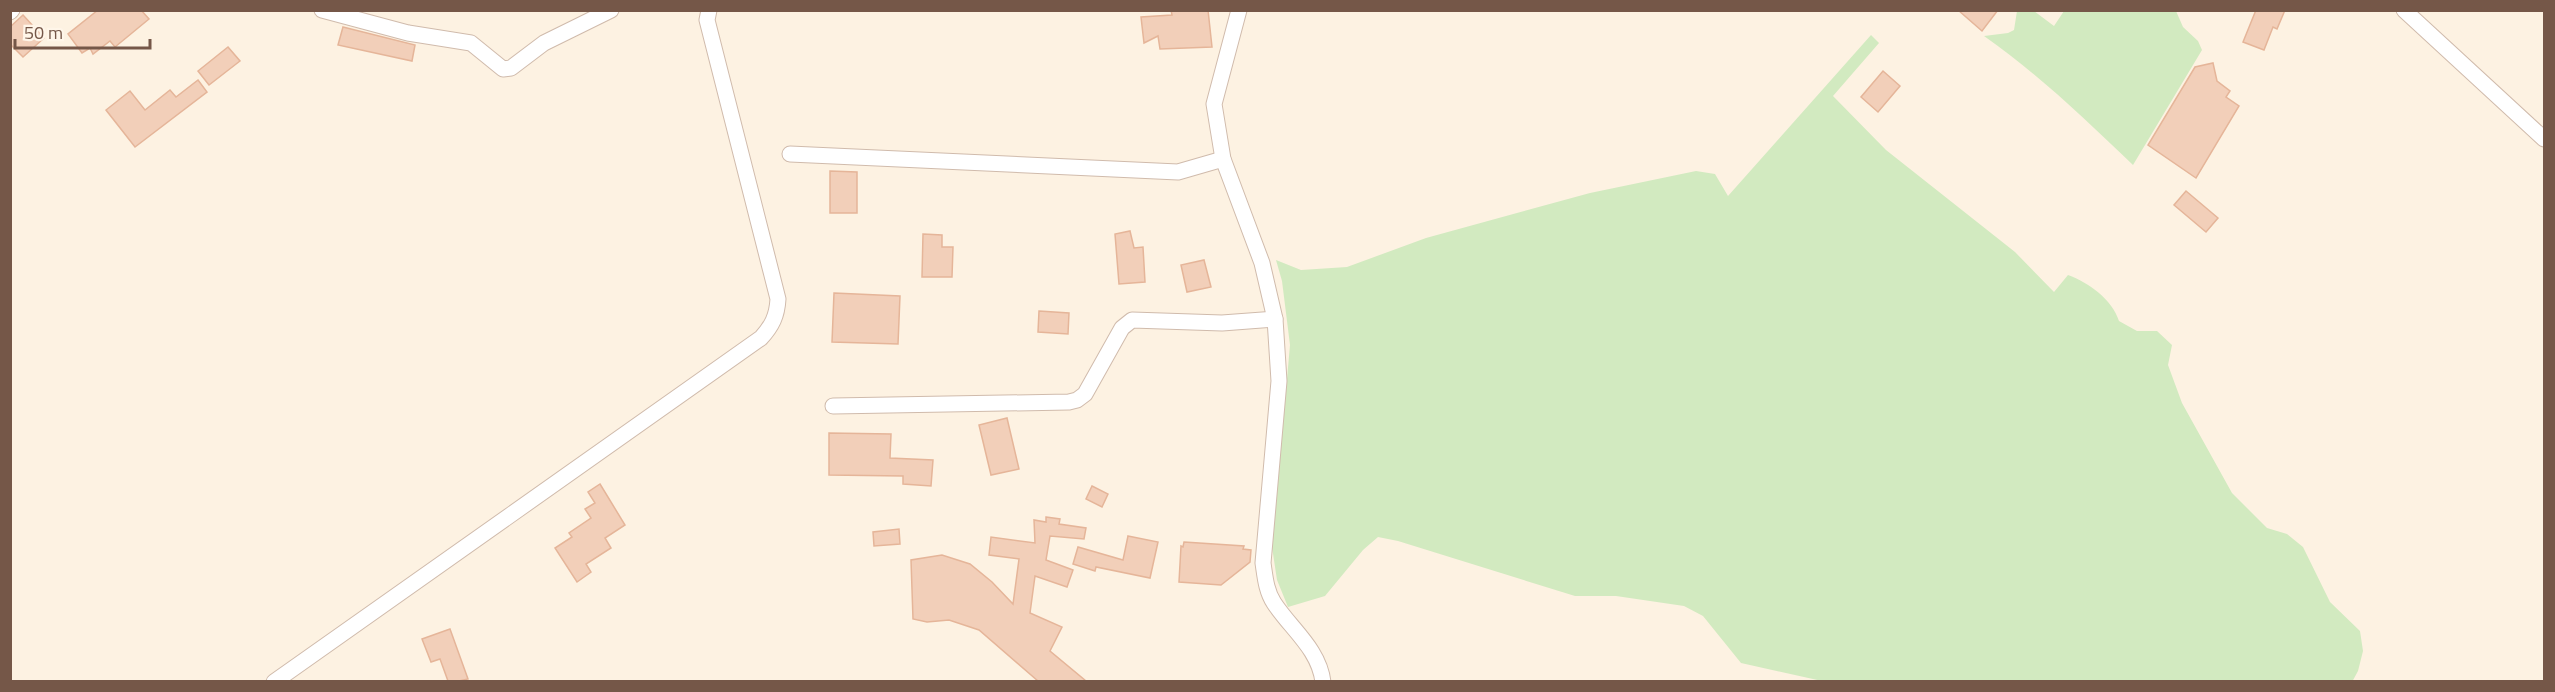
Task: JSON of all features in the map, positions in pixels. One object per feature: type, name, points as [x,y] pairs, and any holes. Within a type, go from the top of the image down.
[{"type":"street","points":[[322,10],[408,33],[471,43],[503,69],[511,68],[544,43],[610,10]]},
{"type":"street","points":[[274,681],[751,345],[771,327],[777,314],[778,299],[707,20],[709,10]]},
{"type":"street","points":[[1239,10],[1214,104],[1223,159],[1262,263],[1275,319],[1279,381],[1263,563],[1273,602],[1316,658],[1323,681]]},
{"type":"street","points":[[2404,10],[2544,139]]},
{"type":"street","points":[[790,154],[1178,172],[1223,159]]},
{"type":"street","points":[[834,406],[1069,402],[1085,394],[1122,328],[1132,320],[1222,323],[1275,319]]},
{"type":"green space","points":[[2017,11],[2034,11],[2054,26],[2064,11],[2176,11],[2183,27],[2198,41],[2202,50],[2133,165],[2042,81],[1984,36],[2014,30]]},
{"type":"green space","points":[[1871,35],[1879,43],[1833,96],[1886,150],[2015,252],[2054,292],[2068,275],[2076,278],[2092,287],[2105,299],[2119,321],[2137,331],[2157,331],[2172,345],[2168,365],[2182,403],[2232,493],[2267,528],[2287,534],[2303,547],[2330,602],[2360,631],[2363,651],[2358,671],[2352,682],[1822,681],[1741,663],[1703,616],[1684,606],[1616,596],[1575,596],[1398,541],[1378,537],[1363,550],[1325,596],[1288,607],[1277,580],[1272,547],[1290,345],[1282,281],[1276,260],[1301,270],[1347,267],[1426,238],[1590,193],[1696,171],[1715,174],[1728,196]]},
{"type":"building","points":[[98,10],[141,10],[149,19],[115,47],[110,41],[93,54],[90,48],[82,53],[68,34]]},
{"type":"building","points":[[1171,10],[1208,10],[1212,47],[1160,49],[1158,36],[1144,43],[1141,17],[1172,15]]},
{"type":"building","points":[[1958,10],[1998,10],[1982,31]]},
{"type":"building","points":[[2256,10],[2285,10],[2277,29],[2273,27],[2264,50],[2243,42]]},
{"type":"building","points":[[23,15],[44,38],[23,57],[10,44],[10,27]]},
{"type":"building","points":[[343,27],[415,45],[412,61],[338,45]]},
{"type":"building","points":[[228,47],[240,61],[209,85],[198,71]]},
{"type":"building","points":[[2213,63],[2217,81],[2230,91],[2226,97],[2239,106],[2196,178],[2148,145],[2195,67]]},
{"type":"building","points":[[1883,71],[1900,86],[1878,112],[1861,97]]},
{"type":"building","points":[[198,80],[207,92],[135,147],[106,110],[130,91],[145,110],[170,90],[176,97]]},
{"type":"building","points":[[830,171],[857,172],[857,213],[830,213]]},
{"type":"building","points":[[2186,191],[2218,218],[2206,232],[2174,205]]},
{"type":"building","points":[[1130,231],[1134,248],[1143,247],[1145,282],[1119,284],[1115,234]]},
{"type":"building","points":[[923,234],[942,235],[942,247],[953,247],[952,277],[922,277]]},
{"type":"building","points":[[1204,260],[1211,287],[1187,292],[1181,265]]},
{"type":"building","points":[[834,293],[900,296],[898,344],[832,342]]},
{"type":"building","points":[[1039,311],[1069,313],[1068,334],[1038,332]]},
{"type":"building","points":[[1007,418],[1019,469],[991,475],[979,425]]},
{"type":"building","points":[[829,433],[891,434],[890,458],[933,460],[931,486],[903,484],[903,476],[829,475]]},
{"type":"building","points":[[600,484],[625,525],[605,538],[611,548],[586,564],[591,572],[577,582],[555,548],[572,537],[569,533],[591,518],[585,509],[595,503],[588,492]]},
{"type":"building","points":[[1092,486],[1108,494],[1102,507],[1086,499]]},
{"type":"building","points":[[1046,517],[1060,519],[1059,524],[1086,528],[1084,539],[1050,536],[1046,560],[1073,570],[1067,587],[1035,576],[1030,613],[1062,627],[1050,651],[1086,681],[1038,681],[979,630],[949,620],[927,622],[913,619],[911,560],[942,555],[970,564],[992,582],[1013,604],[1019,559],[989,555],[991,537],[1035,543],[1034,520],[1046,522]]},
{"type":"building","points":[[899,529],[900,544],[874,546],[873,532]]},
{"type":"building","points":[[1128,536],[1158,542],[1150,578],[1096,567],[1095,571],[1073,564],[1078,547],[1123,560]]},
{"type":"building","points":[[1184,542],[1244,546],[1243,549],[1251,550],[1250,562],[1221,585],[1179,582],[1181,546],[1183,547]]},
{"type":"building","points":[[450,629],[468,679],[448,681],[440,659],[431,662],[422,639]]}]
